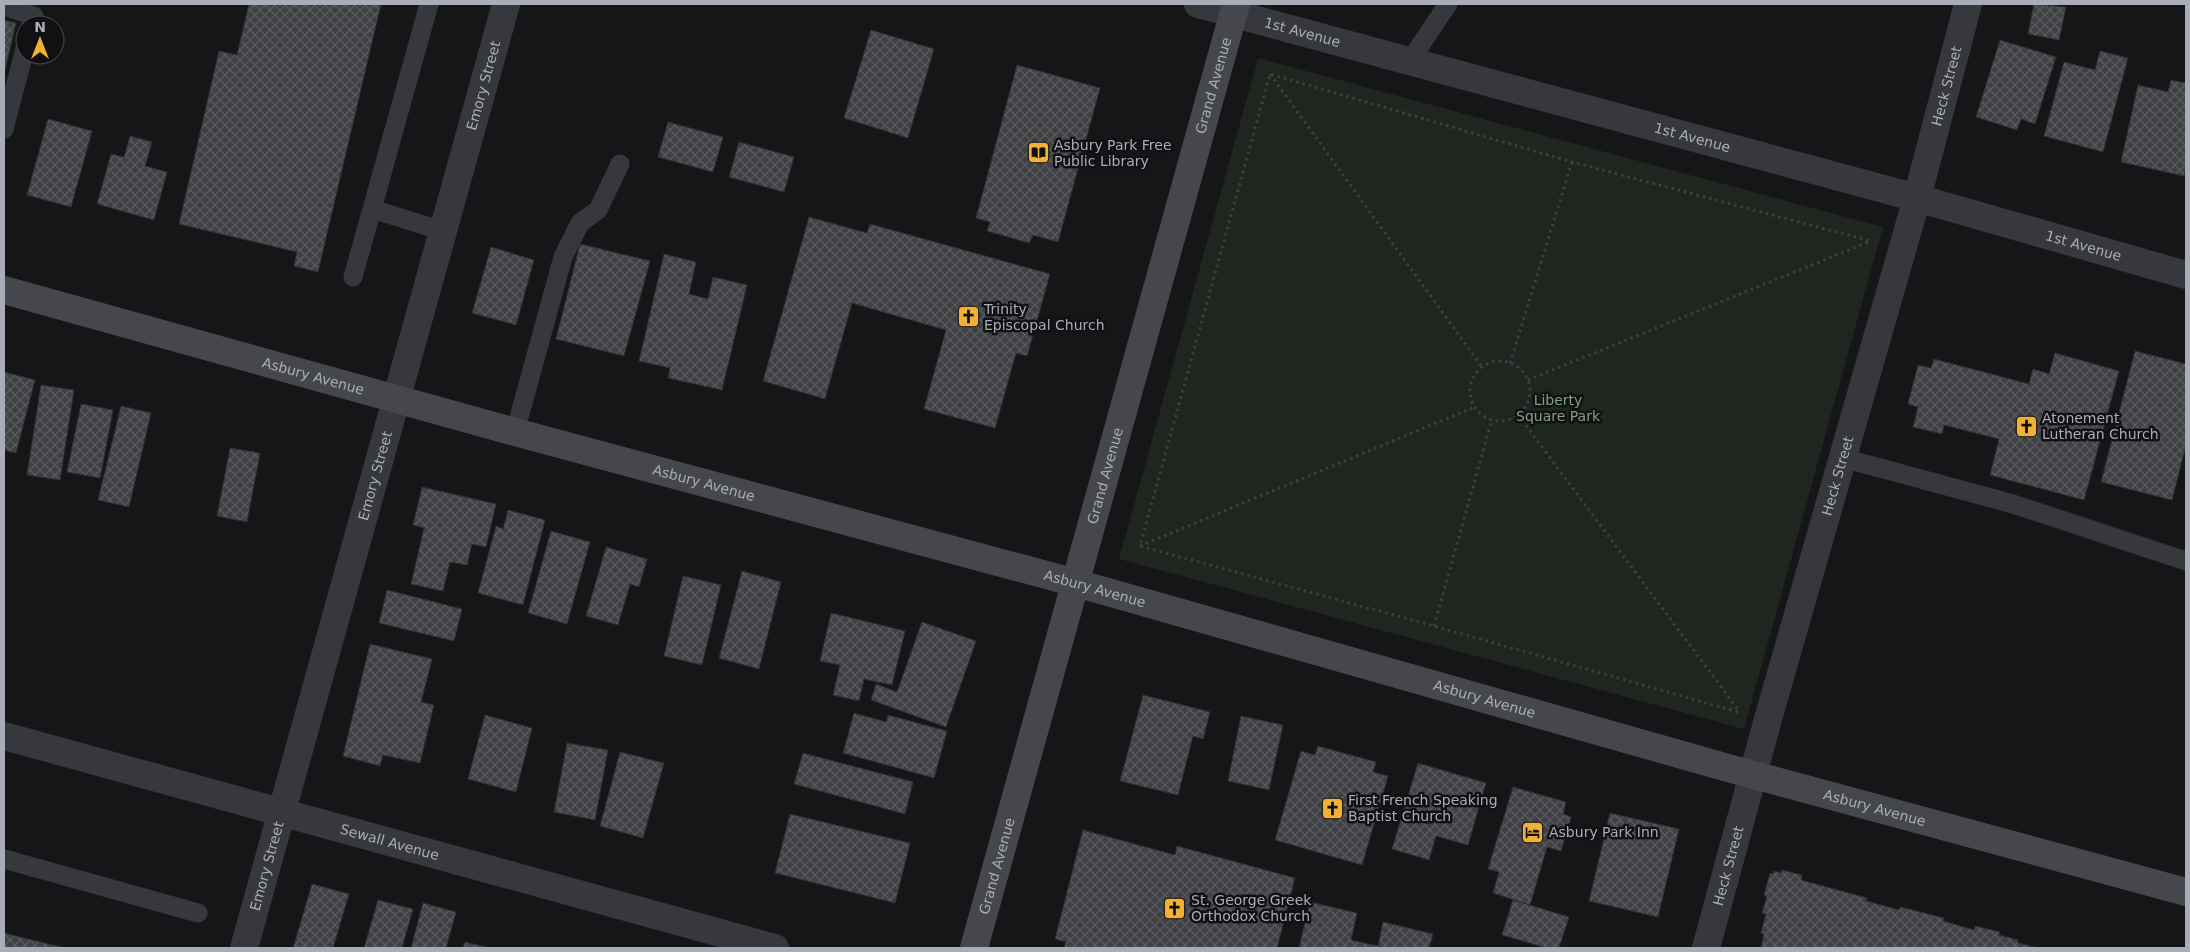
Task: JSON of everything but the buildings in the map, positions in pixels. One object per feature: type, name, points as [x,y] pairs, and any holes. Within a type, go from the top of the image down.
[{"type":"street","name":"Emory Street","points":[[244,948],[506,4]]},
{"type":"street","name":"1st Avenue","points":[[1198,4],[1235,9],[1409,62],[1917,198],[2186,275]]},
{"type":"street","name":"Heck Street","points":[[1706,948],[1842,458],[1917,198],[1968,4]]},
{"type":"street","name":"Grand Avenue","points":[[974,948],[1235,9]]},
{"type":"street","name":"Asbury Avenue","points":[[4,290],[515,432],[1076,583],[1754,775],[2186,890]]},
{"type":"street","name":"Sewall Avenue","points":[[4,736],[775,948]]},
{"type":"lane","points":[[353,278],[429,4]]},
{"type":"lane","points":[[1409,62],[1448,4]]},
{"type":"lane","points":[[4,6],[31,15]]},
{"type":"lane","points":[[4,129],[21,65]]},
{"type":"lane","points":[[515,432],[563,257],[580,223],[598,210],[620,164]]},
{"type":"lane","points":[[372,209],[442,231]]},
{"type":"lane","points":[[1842,458],[2013,504],[2186,561]]},
{"type":"lane","points":[[4,859],[198,913]]},
{"type":"path","points":[[1270,74],[1572,162],[1872,241]]},
{"type":"path","points":[[1270,74],[1482,367]]},
{"type":"path","points":[[1140,546],[1270,74]]},
{"type":"path","points":[[1510,363],[1572,162]]},
{"type":"path","points":[[1869,250],[1872,241]]},
{"type":"path","points":[[1528,380],[1872,241]]},
{"type":"path","points":[[1496,361],[1510,363],[1523,372],[1528,380],[1529,399],[1525,408],[1518,415],[1509,419],[1492,419],[1482,414],[1475,407],[1470,388],[1473,378],[1482,367],[1496,361]]},
{"type":"path","points":[[1140,546],[1475,407]]},
{"type":"path","points":[[1518,415],[1741,713]]},
{"type":"path","points":[[1434,626],[1492,419]]},
{"type":"path","points":[[1140,546],[1434,626],[1741,713]]},
{"type":"path","points":[[1740,718],[1744,704]]},
{"type":"green space","name":"Liberty Square Park","points":[[1258,58],[1883,227],[1744,729],[1119,559]]},
{"type":"place","name":"Asbury Park Free Public Library","points":[[1038,153]]},
{"type":"place","name":"Trinity Episcopal Church","points":[[968,317]]},
{"type":"place","name":"Atonement Lutheran Church","points":[[2026,426]]},
{"type":"place","name":"First French Speaking Baptist Church","points":[[1332,808]]},
{"type":"place","name":"Asbury Park Inn","points":[[1533,832]]},
{"type":"place","name":"St. George Greek Orthodox Church","points":[[1175,908]]}]
